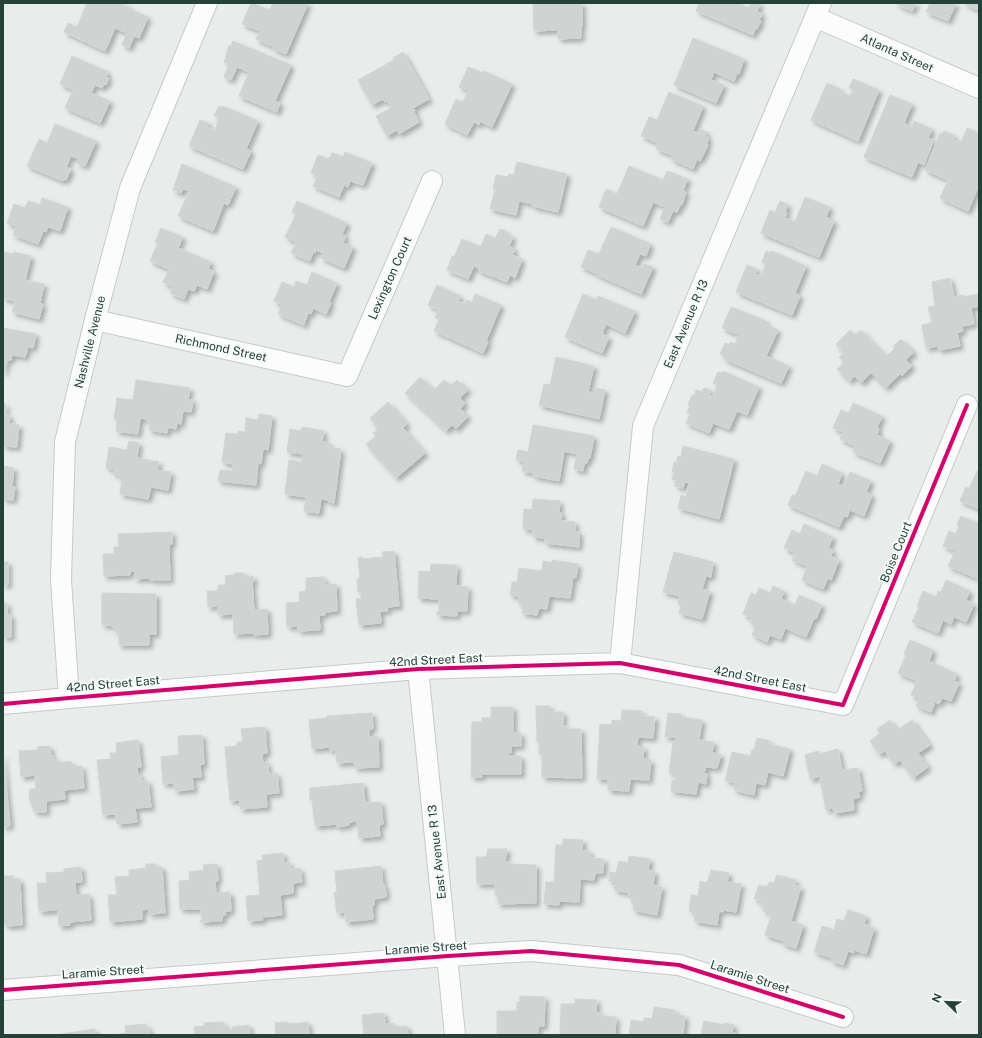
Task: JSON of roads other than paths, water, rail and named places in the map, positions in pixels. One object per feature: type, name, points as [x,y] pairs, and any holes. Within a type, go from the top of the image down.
[{"type":"street","name":"Nashville Avenue","points":[[68,698],[61,580],[65,442],[130,188],[207,3]]},
{"type":"street","name":"Atlanta Street","points":[[818,10],[979,88]]},
{"type":"street","name":"East Avenue R 13","points":[[620,663],[643,426],[818,10]]},
{"type":"street","name":"Lexington Court","points":[[347,376],[432,181]]},
{"type":"street","name":"Richmond Street","points":[[95,320],[347,376]]},
{"type":"street","name":"Boise Court","points":[[843,705],[967,405]]},
{"type":"street","name":"42nd Street East","points":[[3,704],[418,669],[620,663],[843,705]]},
{"type":"street","name":"East Avenue R 13","points":[[418,669],[455,1035]]},
{"type":"street","name":"Laramie Street","points":[[3,990],[531,951],[679,965],[843,1017]]}]
